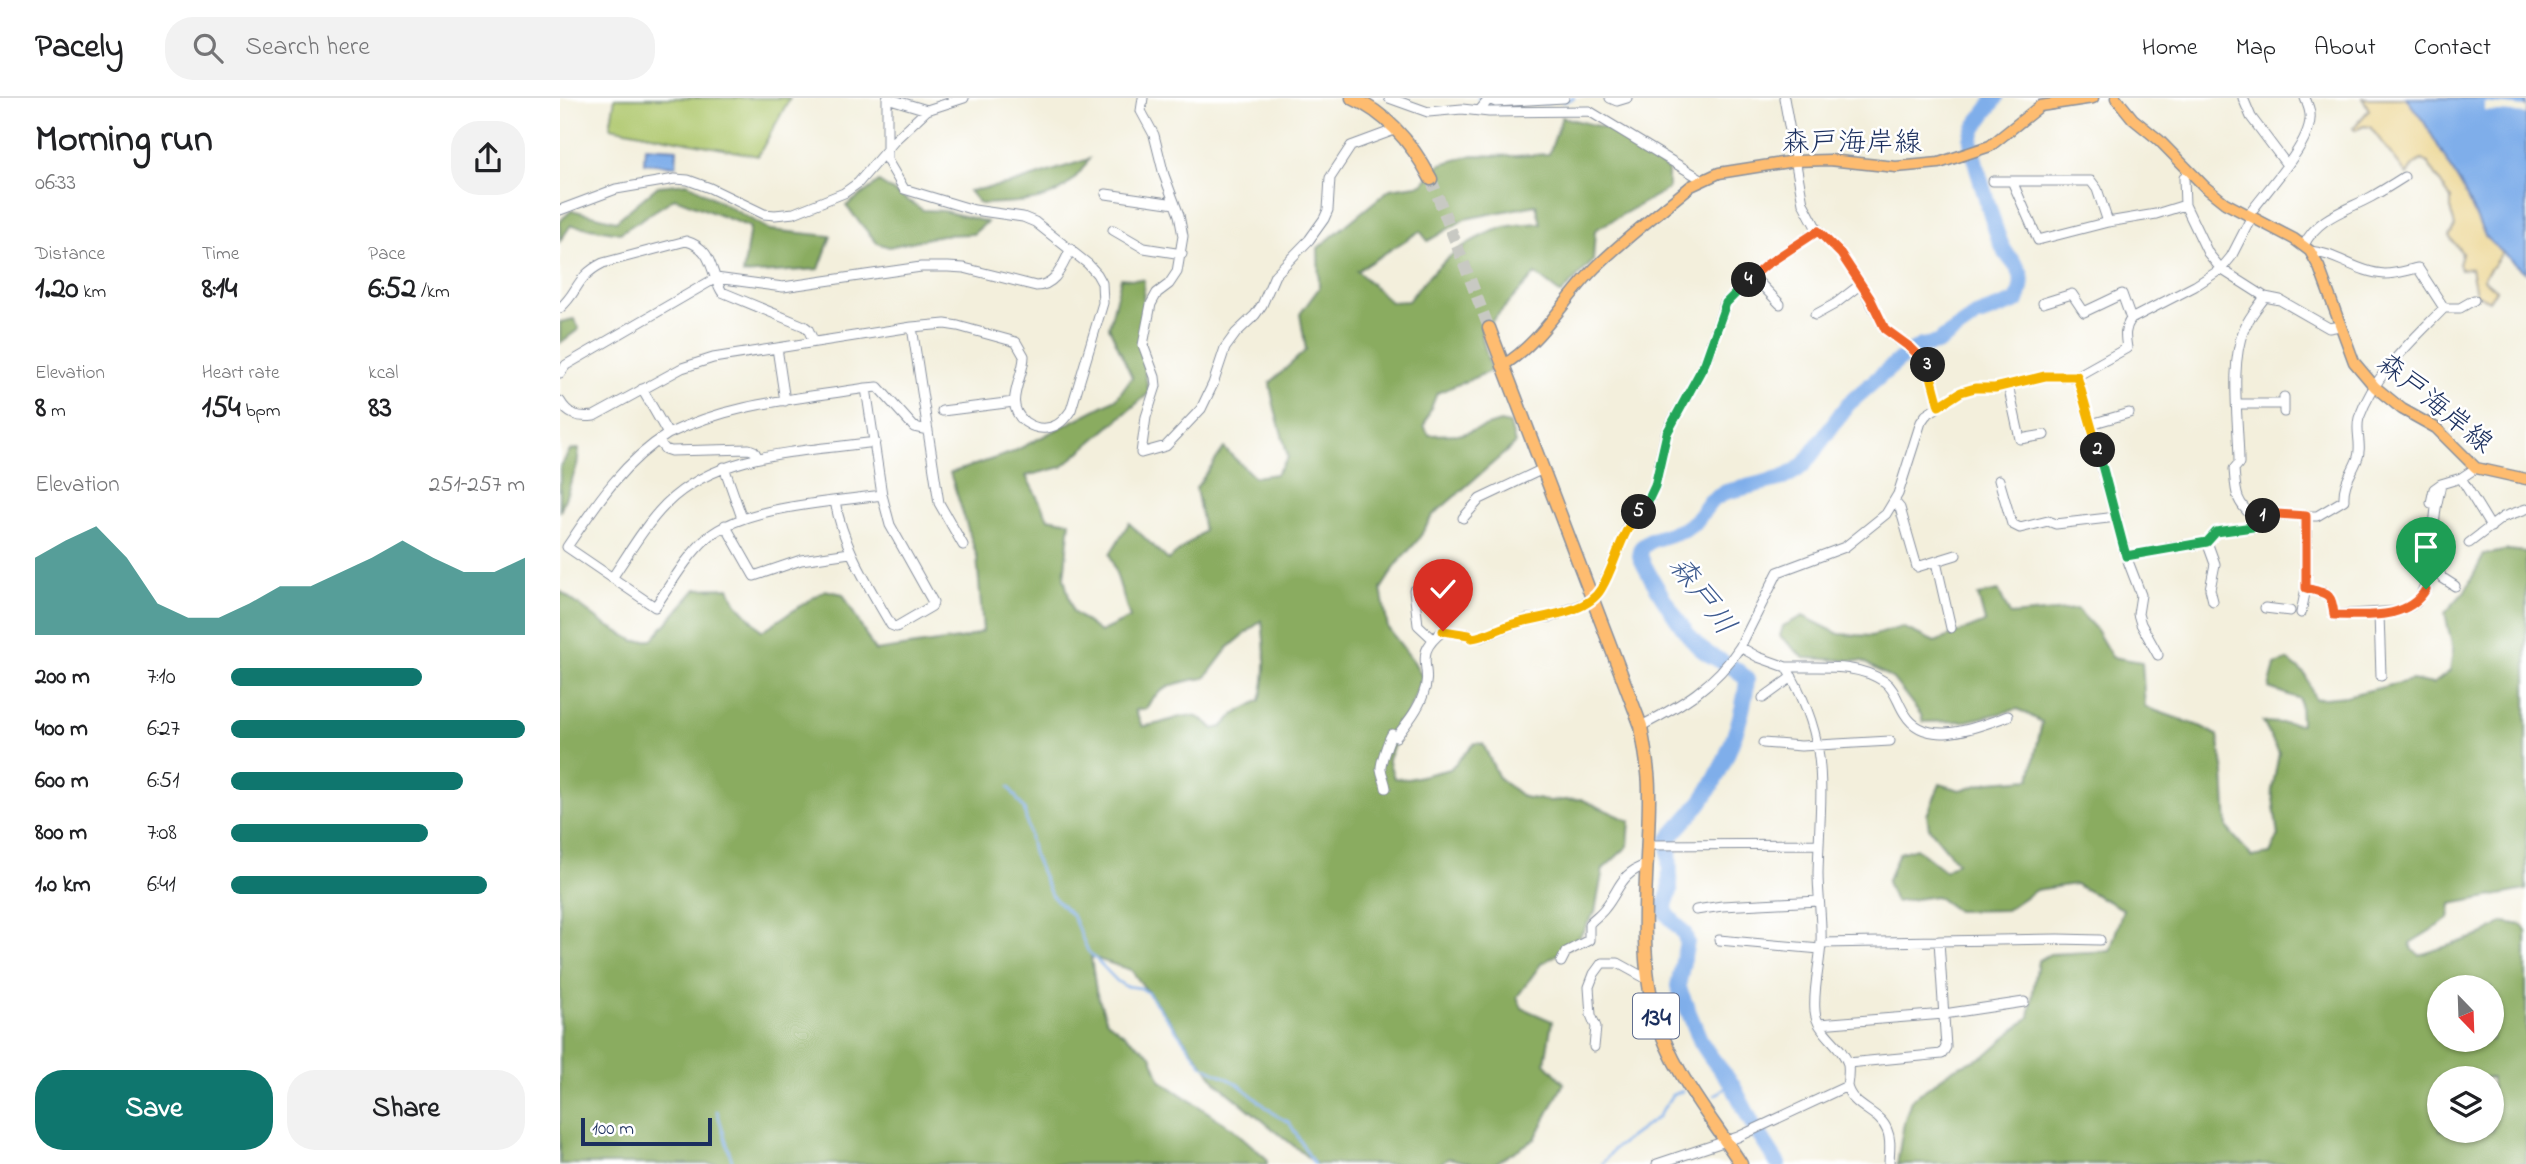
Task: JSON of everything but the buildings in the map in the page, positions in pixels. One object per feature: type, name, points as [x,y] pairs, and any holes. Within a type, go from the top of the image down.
[{"type":"highway","points":[[1352,98],[1377,112],[1397,129],[1415,151],[1431,179]]},
{"type":"highway","name":"134","points":[[1489,328],[1641,726],[1648,774],[1647,979],[1656,1018],[1676,1065],[1741,1164]]},
{"type":"main road","name":"森戸海岸線","points":[[1502,366],[1519,356],[1608,256],[1691,186],[1703,180],[1719,173],[1794,161],[1829,160],[1896,167],[1939,163],[1982,150],[1995,143],[2040,106],[2093,98]]},
{"type":"main road","points":[[2116,98],[2133,119],[2225,203],[2307,248]]},
{"type":"main road","name":"森戸海岸線","points":[[2307,248],[2319,267],[2357,369],[2396,405],[2437,428],[2476,468],[2526,479]]},
{"type":"street","points":[[560,401],[573,415],[583,418],[604,412],[696,362],[945,324],[1016,342],[1023,350],[1024,362],[1014,402],[1020,416],[1035,428],[1058,425],[1071,410],[1100,313],[1103,294],[1097,274],[1035,222],[1023,217],[974,210],[904,189],[887,160],[887,98],[927,110]]},
{"type":"street","points":[[560,210],[616,189],[675,179],[688,180],[710,188],[764,214],[794,213],[844,193],[858,183],[927,110],[964,98]]},
{"type":"street","points":[[1143,98],[1141,111],[1154,135],[1184,236],[1177,272],[1169,284],[1157,293],[1151,304],[1143,345],[1156,386],[1146,417],[1141,453],[1166,446],[1201,409],[1225,348],[1262,305],[1275,275],[1310,240],[1324,219],[1328,210],[1330,178],[1351,146],[1397,129]]},
{"type":"street","points":[[1389,98],[1428,112],[1462,109],[1486,102],[1564,98]]},
{"type":"street","points":[[1610,98],[1618,101],[1627,98]]},
{"type":"street","points":[[1784,98],[1803,203],[1818,231],[1841,254],[1861,284],[1885,329],[1924,359],[1930,369],[1939,406]]},
{"type":"street","points":[[2243,98],[2251,117],[2287,165]]},
{"type":"street","points":[[2131,318],[2195,286],[2221,269],[2231,257],[2250,217],[2287,165],[2309,128],[2311,117],[2305,98]]},
{"type":"street","points":[[1486,102],[1489,112],[1589,111],[1703,180]]},
{"type":"street","points":[[2189,171],[2184,178],[2185,205],[2208,253],[2221,269],[2265,297],[2280,300],[2329,328],[2340,326]]},
{"type":"street","points":[[2404,177],[2371,197],[2332,214],[2308,237],[2307,248],[2322,251],[2371,272],[2387,274],[2418,268],[2444,308]]},
{"type":"street","points":[[1993,181],[2091,181],[2097,189],[2108,222]]},
{"type":"street","points":[[2012,181],[2038,240],[2185,205]]},
{"type":"street","points":[[1106,194],[1175,204]]},
{"type":"street","points":[[1113,230],[1144,248],[1182,254]]},
{"type":"street","points":[[1386,788],[1380,766],[1388,739],[1392,734],[1396,737],[1424,693],[1425,649],[1443,631],[1469,635],[1472,638],[1482,637],[1508,625],[1550,617],[1594,600],[1602,588],[1628,525],[1647,503],[1655,486],[1667,433],[1705,363],[1726,303],[1753,276],[1818,231]]},
{"type":"street","points":[[560,308],[576,285],[593,268],[686,241],[697,244],[704,250],[722,292],[804,326],[814,342]]},
{"type":"street","points":[[560,373],[566,365],[716,278],[764,286],[799,286],[935,266],[964,268],[1044,286],[1056,277],[1070,249]]},
{"type":"street","points":[[1753,276],[1780,304]]},
{"type":"street","points":[[1815,315],[1861,284]]},
{"type":"street","points":[[1641,726],[1687,700],[1724,670],[1740,646],[1778,572],[1845,547],[1886,514],[1894,501],[1921,422],[1926,415],[1961,392],[1975,388],[2008,385],[2045,376],[2077,376],[2127,348],[2125,334],[2131,318],[2122,294],[2084,312],[2073,294],[2043,303]]},
{"type":"street","points":[[2254,518],[2241,507],[2237,498],[2234,469],[2239,463],[2237,404],[2241,341],[2245,327],[2265,297]]},
{"type":"street","points":[[2254,518],[2277,514],[2317,516],[2344,500],[2343,489],[2357,460],[2360,446],[2357,428],[2359,418],[2385,371],[2444,308],[2460,308],[2474,300]]},
{"type":"street","points":[[912,327],[939,503],[962,545]]},
{"type":"street","points":[[778,348],[785,401]]},
{"type":"street","points":[[2077,376],[2126,556],[2141,595],[2138,614],[2158,655]]},
{"type":"street","points":[[2008,385],[2020,439],[2044,435]]},
{"type":"street","points":[[882,495],[742,517],[725,525],[695,551],[655,607],[567,547],[604,492],[623,470],[658,440],[692,422],[730,409],[878,387],[914,428],[928,430]]},
{"type":"street","points":[[835,501],[850,553],[891,625],[896,627],[932,606],[933,602],[890,525],[882,495],[866,388]]},
{"type":"street","points":[[642,389],[668,434]]},
{"type":"street","points":[[942,411],[1014,402]]},
{"type":"street","points":[[2237,404],[2284,405]]},
{"type":"street","points":[[2091,424],[2129,413]]},
{"type":"street","points":[[658,440],[671,451],[749,449],[754,451],[758,458]]},
{"type":"street","points":[[612,578],[665,505],[682,490],[724,467],[758,458],[874,442]]},
{"type":"street","points":[[724,467],[742,517]]},
{"type":"street","points":[[2455,586],[2441,577],[2435,553],[2426,545],[2434,489],[2461,478],[2476,468]]},
{"type":"street","points":[[1462,518],[1480,499],[1543,469]]},
{"type":"street","points":[[2461,478],[2491,527]]},
{"type":"street","points":[[1999,480],[2012,524],[2020,528],[2048,521],[2056,524],[2117,517]]},
{"type":"street","points":[[1894,501],[1900,508],[1917,567],[1956,555]]},
{"type":"street","points":[[2469,542],[2503,517],[2526,509]]},
{"type":"street","points":[[2301,613],[2306,588],[2306,516]]},
{"type":"street","points":[[2126,556],[2207,542],[2216,532],[2253,527],[2254,518]]},
{"type":"street","points":[[725,525],[754,576],[801,559],[850,553]]},
{"type":"street","points":[[2207,542],[2215,564],[2210,589],[2213,601]]},
{"type":"street","points":[[2306,588],[2329,595],[2334,615],[2399,611],[2420,598],[2428,577],[2431,550]]},
{"type":"street","points":[[1936,562],[1951,628]]},
{"type":"street","points":[[1415,590],[1418,625],[1433,639]]},
{"type":"street","points":[[2265,608],[2290,611]]},
{"type":"street","points":[[2379,614],[2381,676]]},
{"type":"street","points":[[1740,646],[1758,657],[1786,667],[1835,666],[1874,676],[1889,684],[1905,715],[1915,727],[1925,732],[1973,728],[2008,716]]},
{"type":"street","points":[[1786,667],[1810,716],[1818,745],[1822,777],[1819,844],[1821,946],[1815,1017],[1848,1063],[1847,1086],[1850,1096],[1883,1123],[1888,1131],[1889,1164]]},
{"type":"street","points":[[1763,698],[1792,677]]},
{"type":"street","points":[[1763,743],[1818,745],[1890,741]]},
{"type":"street","points":[[1648,845],[1819,844]]},
{"type":"street","points":[[1561,962],[1566,952],[1589,940],[1589,924],[1607,906],[1620,881],[1647,864]]},
{"type":"street","points":[[1696,910],[1819,901]]},
{"type":"street","points":[[1719,940],[1821,946],[1939,941],[2100,940]]},
{"type":"street","points":[[1848,1063],[1942,1054],[1946,1046],[1939,941]]},
{"type":"street","points":[[1594,1047],[1596,1027],[1591,1015],[1589,987],[1602,963],[1618,963],[1647,979]]},
{"type":"street","points":[[1819,1024],[1944,1014],[2024,1002]]},
{"type":"street","points":[[1657,1164],[1727,1142],[1847,1086]]},
{"type":"green space","points":[[615,98],[790,98],[758,156],[610,127]]},
{"type":"green space","points":[[1562,117],[1610,129],[1668,170],[1668,189],[1595,230],[1593,261],[1561,294],[1535,274],[1481,333],[1491,371],[1437,393],[1424,426],[1429,435],[1462,434],[1500,422],[1510,424],[1515,444],[1432,516],[1418,540],[1397,564],[1381,589],[1388,628],[1423,678],[1388,759],[1394,778],[1408,779],[1450,769],[1475,743],[1483,744],[1499,778],[1523,797],[1549,801],[1581,799],[1630,821],[1628,846],[1603,869],[1595,912],[1575,944],[1541,964],[1517,997],[1522,1008],[1552,1021],[1545,1063],[1564,1083],[1535,1139],[1494,1164],[1472,1164],[1449,1158],[1439,1164],[1316,1164],[1218,1084],[1131,970],[1091,957],[1096,991],[1107,1021],[1151,1055],[1161,1081],[1233,1129],[1267,1159],[1267,1164],[560,1164],[560,591],[604,624],[635,641],[652,640],[696,589],[729,588],[736,603],[762,631],[825,590],[843,594],[875,651],[965,638],[983,631],[977,557],[950,473],[1011,453],[1116,399],[1132,377],[1109,327],[1121,278],[1144,280],[1141,353],[1149,393],[1062,467],[1026,476],[1048,518],[1070,522],[1064,578],[1073,612],[1100,632],[1130,618],[1110,554],[1129,523],[1168,560],[1204,531],[1196,488],[1224,448],[1254,477],[1276,474],[1288,457],[1270,383],[1306,350],[1300,314],[1319,288],[1318,248],[1390,189],[1423,184],[1441,164],[1473,155],[1549,154]],"holes":[[[1536,205],[1541,223],[1507,227],[1474,240],[1438,267],[1408,301],[1391,302],[1357,271],[1420,231],[1428,241],[1465,219]],[[1262,620],[1265,670],[1260,700],[1235,714],[1222,727],[1214,729],[1205,721],[1188,716],[1142,726],[1135,710],[1146,709],[1156,695],[1171,686],[1205,678],[1228,648]]]},
{"type":"green space","points":[[1089,159],[1067,185],[1042,198],[980,204],[969,191],[1011,184]]},
{"type":"green space","points":[[879,182],[923,210],[944,211],[987,222],[973,234],[942,235],[889,247],[877,243],[846,206]]},
{"type":"green space","points":[[687,183],[770,230],[831,236],[819,269],[743,274],[750,227],[675,198],[620,233],[571,225],[560,241],[560,221],[572,210],[616,221],[658,186]]},
{"type":"green space","points":[[574,319],[579,329],[560,343],[560,322]]},
{"type":"green space","points":[[579,449],[577,466],[560,512],[560,468],[570,450]]},
{"type":"green space","points":[[2508,550],[2526,552],[2526,890],[2451,904],[2449,919],[2410,943],[2412,950],[2420,955],[2484,934],[2503,922],[2522,925],[2526,930],[2526,1164],[1897,1164],[1904,1122],[1911,1100],[1955,1068],[1985,1056],[2029,1017],[2038,961],[2050,954],[2110,951],[2123,909],[2075,884],[2036,890],[2006,910],[1957,911],[1936,896],[1895,902],[1887,882],[1899,853],[1916,848],[1945,871],[1957,862],[1929,828],[1927,815],[1940,784],[1960,790],[1990,782],[2030,779],[2042,722],[2018,709],[1967,721],[1923,722],[1921,715],[1893,679],[1862,661],[1804,658],[1780,636],[1783,626],[1803,616],[1839,634],[1871,636],[1902,627],[1935,642],[1985,622],[1978,595],[1999,591],[2010,615],[2077,609],[2095,628],[2112,657],[2142,662],[2145,707],[2202,727],[2218,736],[2224,773],[2227,828],[2252,857],[2270,854],[2278,837],[2272,790],[2279,753],[2263,722],[2301,724],[2300,699],[2269,688],[2275,665],[2288,660],[2305,674],[2315,699],[2346,696],[2412,680],[2433,684],[2450,671],[2453,650],[2445,613],[2465,591],[2484,555]]},
{"type":"sand","points":[[2363,98],[2420,98],[2507,246],[2483,279],[2496,290],[2489,301],[2476,294],[2471,268],[2461,270],[2459,264],[2462,253],[2449,236],[2455,226],[2451,199],[2428,163],[2419,161],[2407,175],[2370,127],[2364,126],[2355,130],[2353,128],[2369,110]]},
{"type":"water","points":[[2406,98],[2526,98],[2526,273],[2486,238],[2461,185],[2424,122]]},
{"type":"water","points":[[645,147],[677,149],[676,166],[644,163]]},
{"type":"pier","points":[[2485,103],[2526,107],[2526,114],[2485,111]]},
{"type":"waterway","points":[[1478,98],[1489,105],[1497,106]]},
{"type":"waterway","points":[[1563,102],[1574,98]]},
{"type":"waterway","points":[[1618,105],[1638,98]]},
{"type":"waterway","name":"森戸川","points":[[1778,1164],[1753,1125],[1732,1084],[1701,1042],[1678,986],[1687,942],[1684,933],[1666,913],[1665,905],[1670,891],[1669,839],[1701,802],[1717,775],[1732,743],[1742,711],[1747,680],[1694,642],[1668,605],[1640,556],[1642,547],[1652,540],[1683,530],[1696,521],[1711,501],[1726,492],[1783,478],[1797,470],[1848,404],[1899,360],[1921,346],[1937,343],[1976,316],[2017,301],[2021,290],[2021,274],[1998,237],[1971,140],[1978,123],[1996,98]]},
{"type":"waterway","points":[[1532,104],[1549,103]]},
{"type":"waterway","points":[[1009,787],[1024,809],[1033,853],[1051,895],[1072,915],[1088,951],[1117,981],[1125,986],[1141,988],[1148,993],[1203,1066],[1238,1084],[1277,1116],[1289,1122],[1314,1164]]},
{"type":"waterway","points":[[1715,1095],[1732,1084]]},
{"type":"waterway","points":[[1602,1164],[1614,1149],[1658,1117],[1672,1095],[1683,1091]]},
{"type":"waterway","points":[[717,1111],[733,1164]]},
{"type":"tunnel","points":[[1431,179],[1489,328]]},
{"type":"route","points":[[1443,631],[1469,635],[1472,638],[1482,637],[1508,625],[1550,617],[1594,600],[1602,588],[1622,536],[1647,503],[1655,486],[1667,433],[1676,412],[1688,397],[1705,363],[1726,303],[1766,265],[1818,231],[1841,254],[1870,298],[1885,329],[1926,361],[1939,406],[1961,392],[1975,388],[1995,388],[2045,376],[2077,376],[2126,556],[2207,542],[2216,532],[2253,527],[2254,518],[2266,515],[2306,516],[2306,588],[2329,595],[2334,615],[2399,611],[2411,606],[2426,589]]}]
